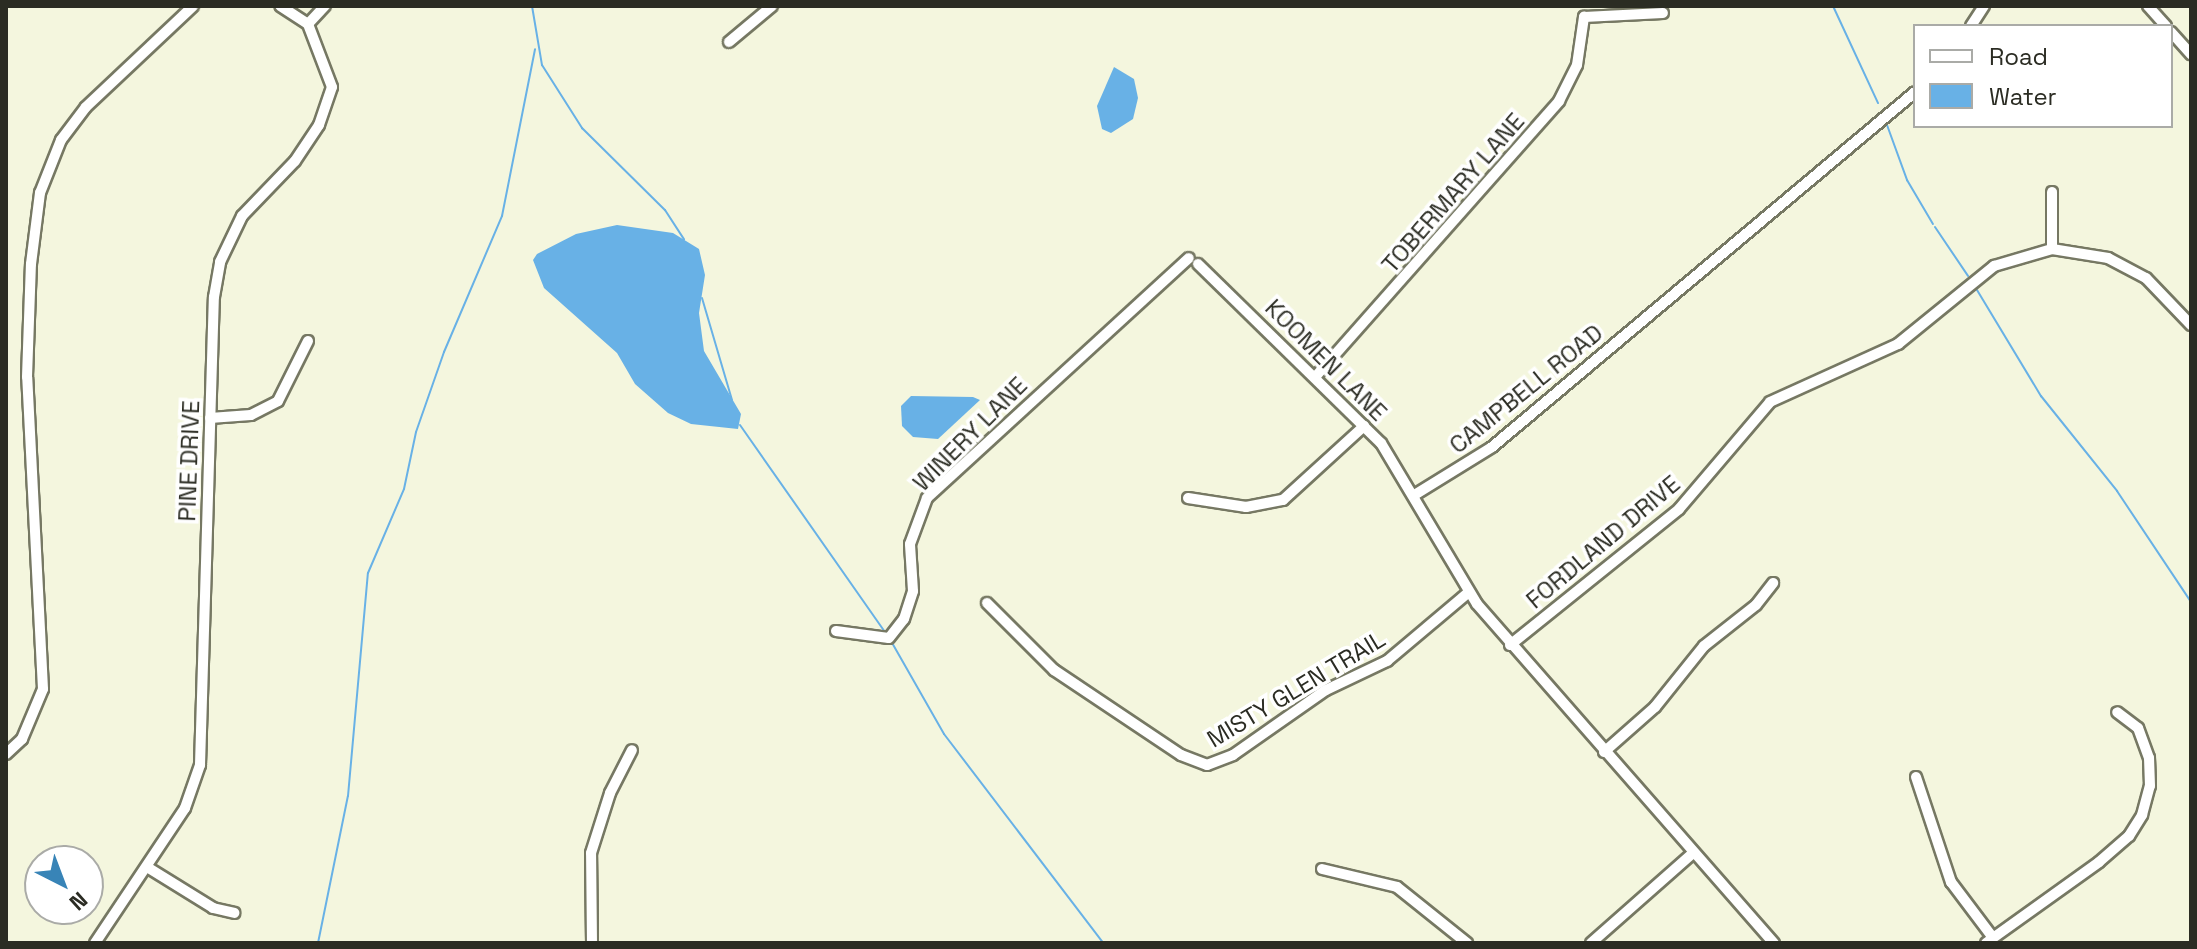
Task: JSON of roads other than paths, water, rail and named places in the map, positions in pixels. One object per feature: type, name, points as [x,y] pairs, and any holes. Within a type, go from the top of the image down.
[{"type":"street","points":[[6,754],[22,739],[43,689],[27,377],[31,264],[40,193],[61,140],[86,107],[193,6]]},
{"type":"street","points":[[280,6],[308,24],[325,6]]},
{"type":"street","points":[[729,42],[772,6]]},
{"type":"street","points":[[1972,24],[1984,6]]},
{"type":"street","points":[[2148,6],[2164,24]]},
{"type":"street","name":"TOBERMARY LANE","points":[[1316,376],[1559,101],[1577,65],[1584,17],[1663,13]]},
{"type":"street","name":"PINE DRIVE","points":[[95,943],[185,808],[200,765],[214,297],[220,262],[242,216],[295,161],[319,125],[332,87],[308,24]]},
{"type":"street","points":[[2173,34],[2191,54]]},
{"type":"street","name":"CAMPBELL ROAD","points":[[1416,494],[1492,447],[1913,94]]},
{"type":"street","points":[[2052,192],[2052,249]]},
{"type":"street","name":"FORDLAND DRIVE","points":[[1510,645],[1679,509],[1770,402],[1898,344],[1984,271],[2052,249],[2089,252],[2128,266],[2156,286],[2191,325]]},
{"type":"street","name":"KOOMEN LANE","points":[[1193,261],[1316,376],[1364,426],[1416,494]]},
{"type":"street","name":"WINERY LANE","points":[[836,631],[889,638],[904,619],[913,591],[910,544],[927,498],[1193,261]]},
{"type":"street","points":[[210,418],[251,415],[278,401],[299,368],[308,341]]},
{"type":"street","points":[[1188,498],[1246,507],[1283,500],[1364,426]]},
{"type":"street","points":[[1416,494],[1440,549],[1510,645],[1774,943]]},
{"type":"street","points":[[1604,752],[1655,707],[1704,646],[1756,605],[1773,583]]},
{"type":"street","name":"MISTY GLEN TRAIL","points":[[987,603],[1054,670],[1181,755],[1207,765],[1233,755],[1326,690],[1387,661],[1469,592]]},
{"type":"street","points":[[1916,777],[1951,882],[1989,939],[2099,862],[2136,827],[2148,801],[2149,758],[2138,728],[2117,712]]},
{"type":"street","points":[[592,943],[591,853],[610,793],[632,750]]},
{"type":"street","points":[[1591,943],[1693,853]]},
{"type":"street","points":[[147,867],[213,908],[234,913]]},
{"type":"street","points":[[1322,869],[1397,887],[1467,943]]},
{"type":"water","points":[[1114,67],[1134,79],[1138,98],[1133,119],[1111,133],[1102,129],[1097,106]]},
{"type":"water","points":[[617,225],[673,233],[699,249],[705,275],[699,313],[704,351],[741,414],[738,429],[691,424],[668,413],[635,384],[617,353],[544,288],[533,260],[537,254],[576,234]]},
{"type":"water","points":[[911,396],[973,397],[980,400],[938,439],[913,437],[902,426],[901,406]]},
{"type":"waterway","points":[[532,6],[542,65],[582,128],[665,210],[684,239]]},
{"type":"waterway","points":[[1833,6],[1878,103]]},
{"type":"waterway","points":[[318,943],[348,796],[368,573],[404,489],[416,432],[444,352],[502,216],[535,49]]},
{"type":"waterway","points":[[1887,125],[1907,180],[1933,224]]},
{"type":"waterway","points":[[1935,227],[1968,276]]},
{"type":"waterway","points":[[1977,290],[2041,396],[2117,491],[2191,602]]},
{"type":"waterway","points":[[702,298],[732,400]]},
{"type":"waterway","points":[[740,425],[885,632]]},
{"type":"waterway","points":[[891,641],[944,734],[1103,943]]}]
